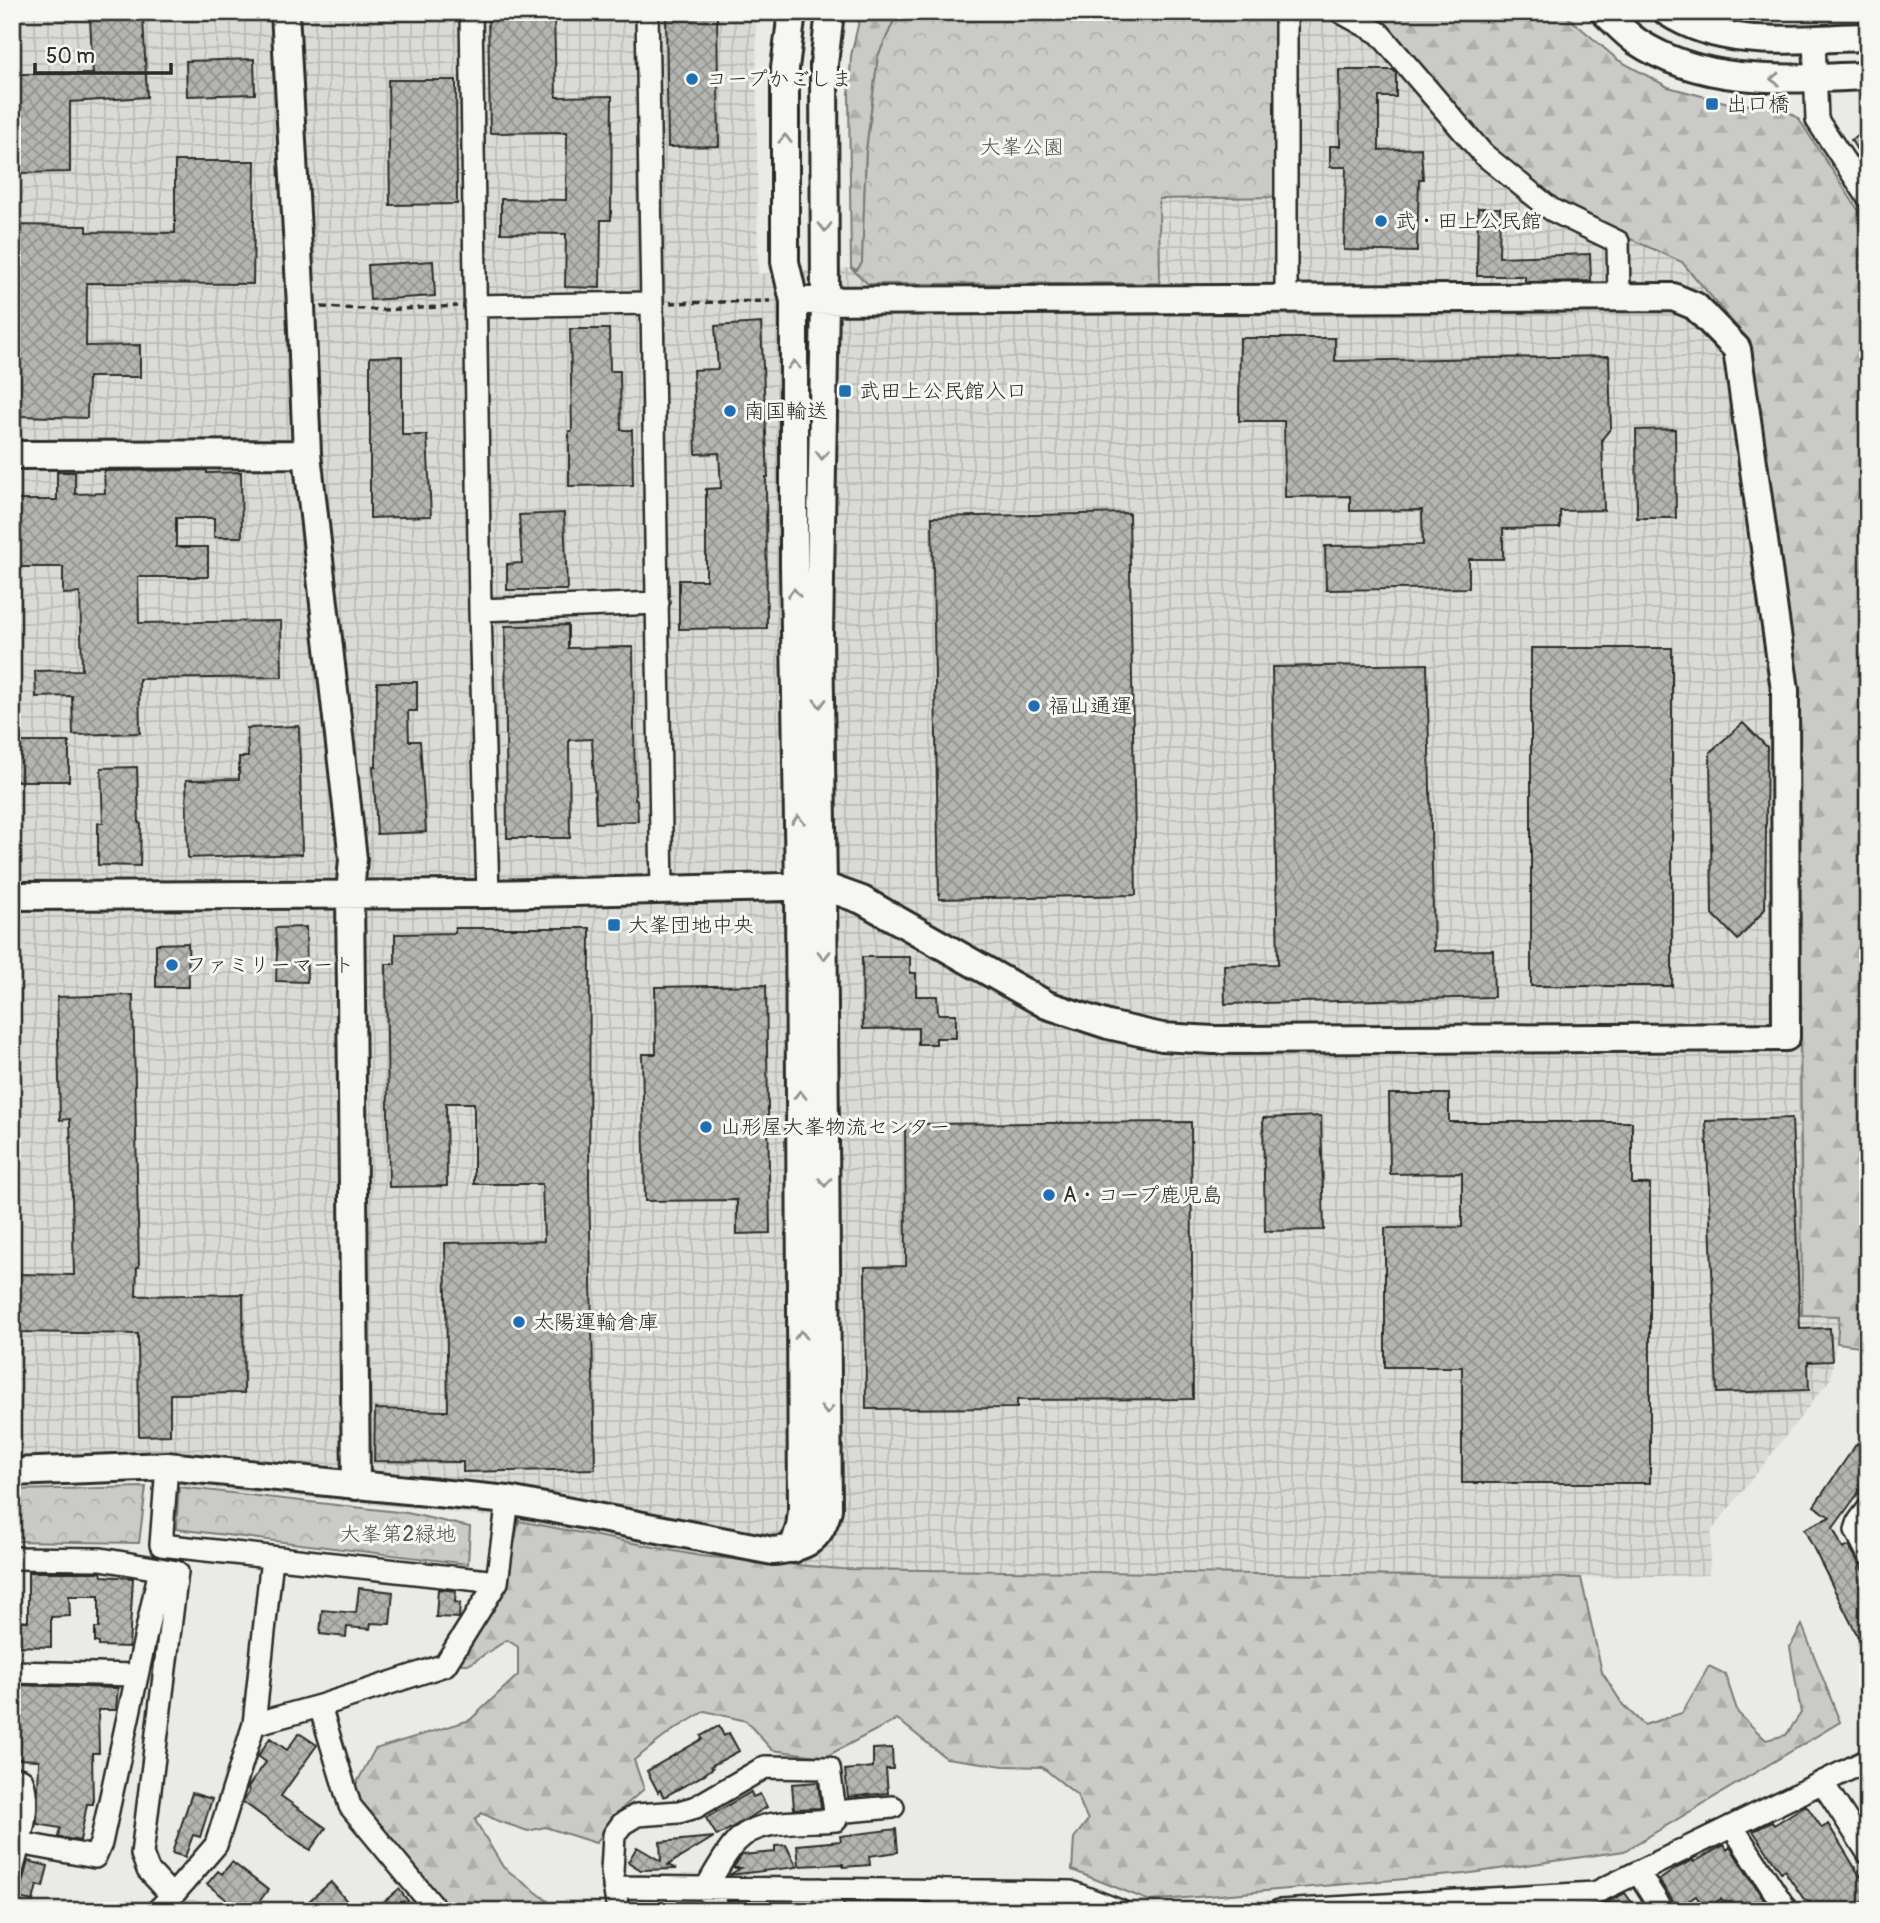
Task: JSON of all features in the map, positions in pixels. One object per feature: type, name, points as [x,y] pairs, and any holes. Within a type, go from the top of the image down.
[{"type":"street","points":[[285,12],[307,454],[353,859],[350,894],[356,1486]]},
{"type":"street","points":[[471,12],[480,610],[488,894]]},
{"type":"street","points":[[648,12],[662,891]]},
{"type":"street","points":[[12,1472],[167,1466],[508,1500],[773,1551],[806,1545],[823,1527],[828,1509],[811,887],[794,567],[794,301],[785,262],[785,68],[792,12]]},
{"type":"street","points":[[811,887],[825,301],[824,64],[830,12]]},
{"type":"street","points":[[1286,12],[1286,300]]},
{"type":"street","points":[[1341,12],[1379,33],[1483,154],[1552,210],[1618,242],[1619,297]]},
{"type":"street","points":[[1604,12],[1636,41],[1668,58],[1706,71],[1760,79],[1868,76]]},
{"type":"street","points":[[1667,12],[1716,34],[1760,41],[1868,37]]},
{"type":"street","points":[[1814,38],[1817,120],[1868,197]]},
{"type":"street","points":[[12,896],[488,894],[811,887],[862,900],[1047,1005],[1108,1025],[1162,1037],[1213,1040],[1786,1037],[1785,690],[1737,349],[1695,306],[1673,297],[794,301]]},
{"type":"street","points":[[475,306],[651,303]]},
{"type":"street","points":[[12,455],[307,454]]},
{"type":"street","points":[[480,610],[658,603]]},
{"type":"street","points":[[167,1466],[161,1545],[497,1582]]},
{"type":"street","points":[[254,1724],[320,1706],[445,1665],[497,1582],[508,1500]]},
{"type":"street","points":[[1868,1509],[1856,1530],[1868,1553]]},
{"type":"street","points":[[12,1558],[101,1559],[177,1572],[142,1854],[164,1904],[216,1844],[254,1724],[272,1558]]},
{"type":"street","points":[[19,1843],[94,1857],[101,1843],[160,1569]]},
{"type":"street","points":[[12,1672],[136,1675]]},
{"type":"street","points":[[320,1706],[349,1806],[437,1911]]},
{"type":"street","points":[[1279,1911],[1536,1904],[1595,1893],[1868,1760]]},
{"type":"street","points":[[618,1911],[612,1871],[614,1835],[622,1824],[637,1815],[679,1812],[696,1807],[765,1767],[829,1768],[836,1820],[768,1825],[750,1832],[736,1841],[706,1888]]},
{"type":"street","points":[[1822,1782],[1868,1853]]},
{"type":"street","points":[[12,1871],[19,1843],[17,1788]]},
{"type":"street","points":[[835,1812],[893,1807]]},
{"type":"street","points":[[1732,1826],[1787,1911]]},
{"type":"street","points":[[1638,1872],[1663,1911]]},
{"type":"street","points":[[614,1887],[1071,1892],[1117,1910]]},
{"type":"street","points":[[706,1888],[720,1911]]},
{"type":"street","points":[[820,1889],[834,1911]]},
{"type":"street","points":[[938,1890],[951,1911]]},
{"type":"path","points":[[651,303],[794,301]]},
{"type":"path","points":[[301,306],[383,310],[475,306]]},
{"type":"shaded area","points":[[12,12],[756,12],[758,274],[851,268],[857,270],[898,12],[1356,12],[1557,206],[1682,262],[1749,341],[1798,693],[1803,1315],[1839,1316],[1831,1378],[1712,1530],[1709,1575],[1581,1578],[841,1569],[700,1556],[519,1521],[434,1510],[150,1483],[12,1486]]},
{"type":"green space","points":[[861,12],[898,12],[878,56],[866,151],[862,263],[857,270],[851,268],[849,95],[851,56]]},
{"type":"green space","name":"大峯公園","points":[[898,12],[1276,12],[1277,197],[1159,199],[1160,283],[868,284],[851,268],[857,270],[862,263],[866,151],[878,56]]},
{"type":"green space","points":[[1356,12],[1562,12],[1618,60],[1668,87],[1732,104],[1780,106],[1798,118],[1868,225],[1868,1347],[1837,1343],[1839,1316],[1802,1315],[1798,693],[1749,341],[1682,262],[1557,206],[1485,144]]},
{"type":"green space","points":[[146,1487],[139,1543],[12,1541],[12,1490]]},
{"type":"green space","name":"大峯第2緑地","points":[[179,1487],[407,1513],[470,1527],[468,1564],[176,1529]]},
{"type":"green space","points":[[519,1521],[700,1556],[841,1569],[1581,1578],[1602,1672],[1623,1705],[1644,1725],[1682,1713],[1709,1666],[1725,1674],[1738,1713],[1766,1740],[1786,1735],[1801,1713],[1790,1647],[1802,1625],[1840,1722],[1624,1851],[1464,1874],[1150,1901],[1072,1870],[1074,1838],[1088,1820],[1077,1795],[1042,1767],[1004,1766],[946,1758],[897,1719],[825,1757],[772,1750],[746,1721],[705,1711],[672,1731],[634,1760],[644,1789],[617,1813],[596,1843],[545,1827],[528,1831],[482,1813],[475,1820],[503,1867],[548,1901],[551,1911],[451,1911],[359,1802],[354,1788],[375,1749],[470,1720],[518,1675],[518,1647],[507,1640],[470,1664],[458,1664],[503,1593]]},
{"type":"building","points":[[488,12],[554,12],[556,97],[612,96],[611,220],[601,220],[600,288],[565,287],[566,234],[501,233],[501,199],[566,200],[567,132],[490,133]]},
{"type":"building","name":"コープかごしま","points":[[666,12],[717,12],[719,146],[668,147]]},
{"type":"building","points":[[143,16],[147,97],[70,102],[70,172],[18,173],[17,163],[12,163],[12,74],[93,74],[90,19]]},
{"type":"building","points":[[254,59],[255,94],[187,96],[186,61]]},
{"type":"building","points":[[1339,70],[1393,70],[1396,73],[1396,97],[1379,97],[1379,150],[1421,148],[1423,179],[1419,179],[1417,252],[1344,250],[1346,167],[1330,167],[1330,146],[1340,146]]},
{"type":"building","points":[[388,80],[456,80],[457,204],[390,205]]},
{"type":"building","points":[[1868,128],[1868,168],[1851,140]]},
{"type":"building","points":[[175,161],[255,161],[253,284],[87,283],[86,346],[140,345],[140,377],[88,377],[87,418],[18,416],[19,361],[12,361],[12,225],[87,226],[87,232],[175,233]]},
{"type":"building","points":[[1478,208],[1500,208],[1499,257],[1590,254],[1591,281],[1525,282],[1525,276],[1477,276]]},
{"type":"building","points":[[433,261],[435,296],[370,300],[368,265]]},
{"type":"building","points":[[761,323],[768,477],[767,628],[679,629],[679,580],[706,580],[706,489],[721,488],[719,453],[696,454],[693,370],[718,369],[715,326]]},
{"type":"building","points":[[570,329],[609,329],[610,371],[620,371],[621,430],[632,430],[633,485],[569,486],[569,431],[572,431]]},
{"type":"building","points":[[1240,338],[1335,338],[1335,361],[1609,356],[1611,428],[1602,439],[1604,510],[1560,511],[1560,528],[1503,529],[1503,559],[1469,559],[1469,588],[1326,590],[1325,546],[1423,545],[1422,510],[1350,511],[1350,496],[1285,497],[1284,421],[1239,421]]},
{"type":"building","points":[[402,356],[402,435],[427,435],[431,516],[370,518],[370,357]]},
{"type":"building","points":[[1675,429],[1676,518],[1637,518],[1636,430]]},
{"type":"building","points":[[207,470],[207,473],[241,472],[242,537],[214,537],[214,518],[176,518],[176,547],[208,547],[208,577],[138,577],[139,623],[281,621],[282,677],[139,679],[140,733],[73,735],[72,696],[36,697],[35,671],[82,670],[80,593],[63,594],[63,567],[12,567],[12,500],[57,500],[57,472],[75,472],[75,494],[105,493],[104,471]]},
{"type":"building","points":[[564,513],[567,590],[507,590],[507,564],[522,563],[519,515]]},
{"type":"building","name":"福山通運","points":[[1129,513],[1136,895],[939,899],[932,517]]},
{"type":"building","points":[[568,625],[568,648],[633,647],[635,800],[638,821],[596,823],[592,739],[569,740],[570,838],[507,838],[505,626]]},
{"type":"building","points":[[1531,648],[1672,648],[1672,986],[1531,986]]},
{"type":"building","points":[[1427,664],[1434,951],[1493,950],[1494,997],[1225,1004],[1224,965],[1278,964],[1272,667]]},
{"type":"building","points":[[377,682],[417,682],[417,711],[408,711],[409,741],[420,741],[426,832],[377,834],[373,766],[376,766]]},
{"type":"building","points":[[1743,723],[1767,747],[1765,909],[1738,940],[1712,913],[1710,752]]},
{"type":"building","points":[[299,726],[302,854],[188,858],[186,780],[239,779],[239,757],[248,757],[247,728]]},
{"type":"building","points":[[12,742],[69,742],[69,781],[12,781]]},
{"type":"building","points":[[137,767],[141,824],[140,866],[98,865],[98,823],[103,823],[101,768]]},
{"type":"building","points":[[306,927],[307,982],[276,981],[275,928]]},
{"type":"building","points":[[455,928],[590,928],[589,1183],[595,1469],[463,1472],[463,1462],[374,1461],[375,1409],[448,1411],[445,1243],[544,1241],[542,1184],[474,1184],[474,1103],[446,1103],[447,1186],[389,1187],[386,964],[395,964],[395,934],[455,933]]},
{"type":"building","name":"ファミリーマート","points":[[188,943],[189,987],[156,987],[156,944]]},
{"type":"building","points":[[862,957],[910,957],[910,973],[916,973],[916,996],[937,996],[938,1014],[956,1014],[956,1038],[936,1038],[936,1044],[918,1044],[918,1028],[863,1029]]},
{"type":"building","name":"山形屋大峯物流センター","points":[[766,985],[770,1233],[737,1234],[737,1200],[645,1201],[642,1054],[656,1054],[655,987]]},
{"type":"building","points":[[133,995],[139,1267],[136,1296],[243,1294],[244,1393],[170,1394],[170,1435],[139,1436],[138,1334],[16,1332],[17,1274],[74,1275],[70,1119],[60,1120],[57,997]]},
{"type":"building","points":[[1389,1094],[1449,1094],[1449,1122],[1632,1122],[1632,1184],[1650,1184],[1650,1483],[1462,1483],[1462,1367],[1385,1367],[1385,1228],[1462,1227],[1462,1173],[1390,1174]]},
{"type":"building","points":[[1321,1116],[1324,1230],[1265,1231],[1263,1118]]},
{"type":"building","points":[[1792,1118],[1800,1329],[1830,1328],[1832,1361],[1808,1362],[1809,1390],[1717,1393],[1706,1121]]},
{"type":"building","name":"A・コープ鹿児島","points":[[1191,1122],[1193,1399],[1017,1400],[1017,1408],[866,1409],[865,1267],[906,1266],[905,1124]]},
{"type":"building","points":[[1857,1443],[1868,1450],[1868,1492],[1862,1488],[1833,1528],[1843,1549],[1849,1546],[1868,1579],[1868,1657],[1804,1529],[1830,1517],[1814,1506]]},
{"type":"building","points":[[28,1572],[101,1572],[102,1576],[133,1578],[129,1647],[99,1646],[99,1643],[95,1642],[95,1628],[99,1628],[99,1596],[69,1596],[70,1616],[51,1617],[51,1647],[12,1646],[12,1621],[28,1621]]},
{"type":"building","points":[[359,1588],[393,1592],[390,1624],[371,1623],[370,1629],[347,1627],[346,1637],[320,1634],[322,1610],[356,1613]]},
{"type":"building","points":[[438,1589],[456,1591],[455,1602],[460,1603],[459,1618],[436,1617]]},
{"type":"building","points":[[12,1685],[118,1688],[116,1710],[98,1710],[99,1753],[92,1753],[93,1804],[87,1804],[80,1841],[58,1837],[60,1828],[37,1824],[39,1760],[12,1759]]},
{"type":"building","points":[[719,1726],[724,1736],[729,1733],[739,1751],[664,1797],[660,1790],[658,1792],[647,1771]]},
{"type":"building","points":[[299,1733],[317,1745],[281,1796],[326,1828],[310,1850],[243,1802],[249,1792],[248,1787],[266,1762],[258,1756],[270,1738],[287,1750]]},
{"type":"building","points":[[892,1748],[893,1769],[886,1769],[888,1793],[848,1797],[845,1770],[873,1767],[873,1749]]},
{"type":"building","points":[[818,1782],[821,1808],[794,1809],[792,1784]]},
{"type":"building","points":[[751,1792],[753,1797],[760,1794],[767,1807],[717,1836],[706,1818]]},
{"type":"building","points":[[192,1793],[212,1799],[200,1837],[193,1835],[185,1857],[172,1853]]},
{"type":"building","points":[[1806,1805],[1822,1828],[1828,1824],[1860,1876],[1868,1870],[1868,1898],[1849,1911],[1815,1911],[1784,1870],[1781,1872],[1753,1831],[1772,1822],[1774,1825]]},
{"type":"building","points":[[896,1829],[898,1852],[869,1856],[870,1865],[799,1866],[797,1845],[841,1841],[840,1836]]},
{"type":"building","points":[[714,1837],[668,1865],[676,1869],[641,1870],[628,1862],[637,1847],[661,1861],[660,1842]]},
{"type":"building","points":[[786,1845],[797,1867],[729,1875],[741,1868],[733,1868],[742,1855],[775,1852],[775,1846]]},
{"type":"building","points":[[1724,1845],[1727,1850],[1730,1847],[1765,1902],[1751,1911],[1729,1911],[1721,1899],[1705,1909],[1696,1896],[1678,1908],[1659,1880]]},
{"type":"building","points":[[28,1861],[48,1866],[43,1887],[37,1885],[33,1901],[18,1898]]},
{"type":"building","points":[[232,1862],[268,1890],[252,1911],[241,1911],[207,1884],[218,1871],[222,1874]]},
{"type":"building","points":[[331,1882],[355,1911],[320,1911],[310,1900]]},
{"type":"building","points":[[399,1889],[408,1901],[405,1904],[410,1911],[373,1911]]},
{"type":"building","points":[[1625,1893],[1638,1911],[1592,1911],[1601,1905]]},
{"type":"place","name":"コープかごしま","points":[[692,79]]},
{"type":"place","name":"出口橋","points":[[1712,104]]},
{"type":"place","name":"武・田上公民館","points":[[1381,221]]},
{"type":"place","name":"武田上公民館入口","points":[[845,391]]},
{"type":"place","name":"南国輸送","points":[[730,411]]},
{"type":"place","name":"福山通運","points":[[1034,706]]},
{"type":"place","name":"大峯団地中央","points":[[614,925]]},
{"type":"place","name":"ファミリーマート","points":[[172,965]]},
{"type":"place","name":"山形屋大峯物流センター","points":[[706,1127]]},
{"type":"place","name":"A・コープ鹿児島","points":[[1049,1195]]},
{"type":"place","name":"太陽運輸倉庫","points":[[519,1322]]}]
